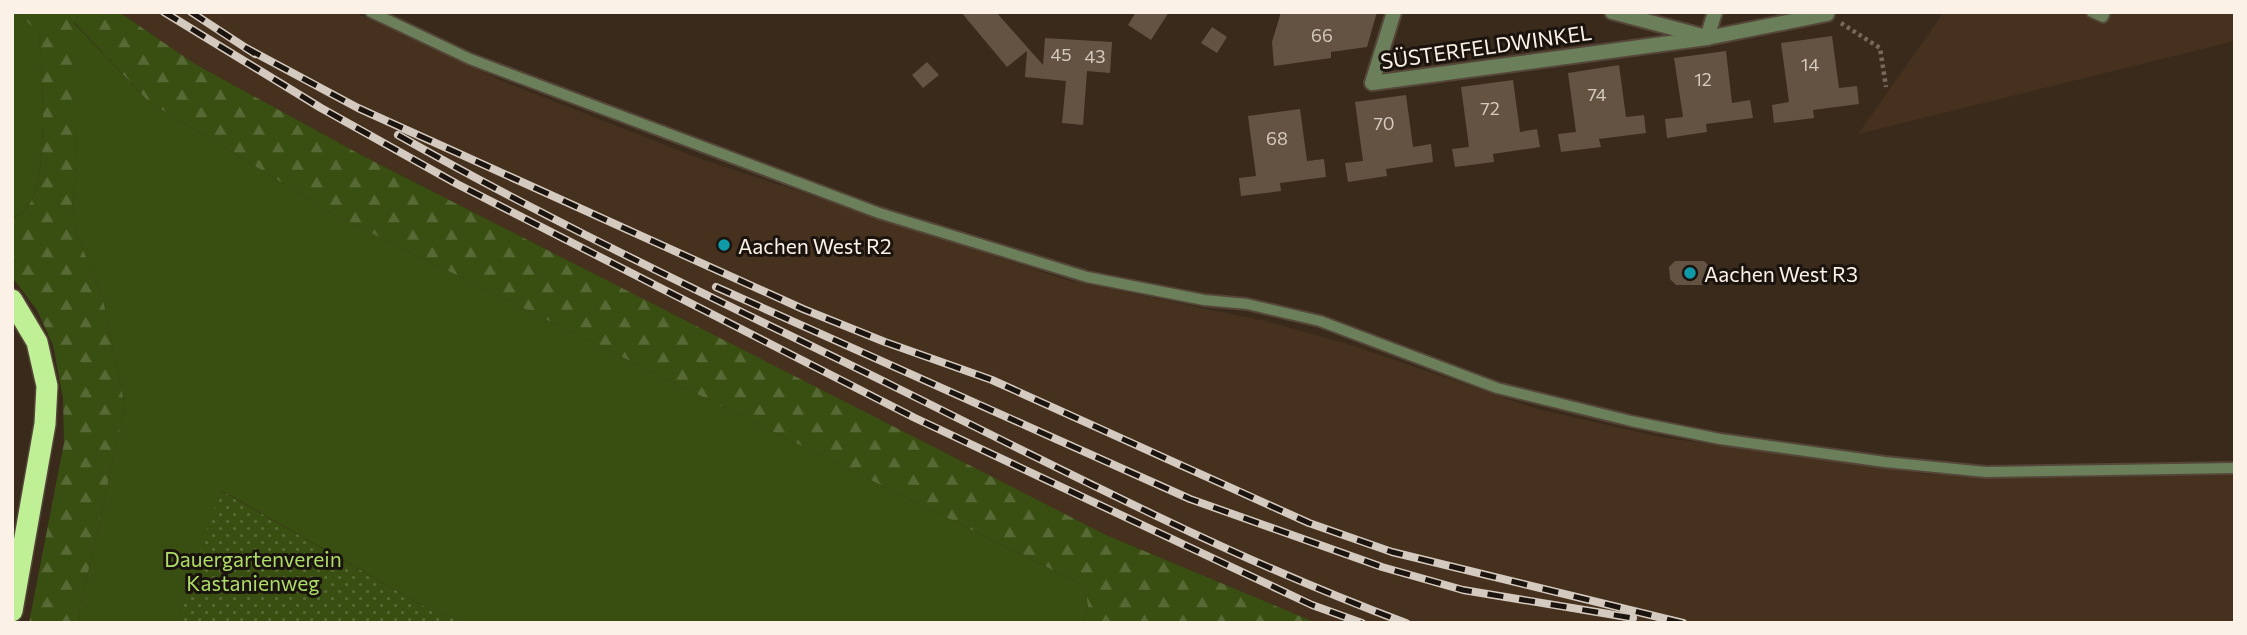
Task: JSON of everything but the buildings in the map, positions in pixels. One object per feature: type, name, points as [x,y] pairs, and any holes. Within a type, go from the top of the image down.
[{"type":"highway","points":[[12,300],[37,342],[47,386],[45,424],[12,611]]},
{"type":"street","name":"SÜSTERFELDWINKEL","points":[[1394,12],[1372,83],[1707,38]]},
{"type":"street","name":"SÜSTERFELDWINKEL","points":[[1612,12],[1707,38]]},
{"type":"street","points":[[1715,12],[1707,38],[1827,15]]},
{"type":"lane","points":[[371,12],[470,59],[879,213],[1087,277],[1204,300],[1247,304],[1320,321],[1497,388],[1631,422],[1747,443],[1986,472],[2235,468]]},
{"type":"lane","points":[[2092,12],[2103,17],[2105,12]]},
{"type":"path","points":[[1827,15],[1880,48],[1886,88]]},
{"type":"shaded area","points":[[119,12],[354,12],[505,82],[701,159],[1067,280],[1265,321],[1345,343],[1537,409],[1660,437],[1927,474],[2047,478],[2235,475],[2235,623],[1317,623],[1106,535],[968,466],[363,156],[195,64]]},
{"type":"shaded area","points":[[1944,12],[2235,12],[2235,41],[1858,134]]},
{"type":"green space","points":[[12,12],[17,12],[39,32],[43,135],[35,191],[26,210],[12,217]]},
{"type":"green space","points":[[17,12],[119,12],[195,64],[363,156],[1106,535],[1317,623],[1082,623],[1088,607],[1085,586],[335,215],[148,101],[74,22],[77,167],[72,203],[76,232],[103,299],[125,407],[79,613],[80,623],[29,623],[64,443],[63,398],[53,345],[37,310],[12,277],[12,217],[26,210],[35,191],[43,136],[39,33]]},
{"type":"green space","points":[[73,22],[148,101],[335,215],[1085,586],[1088,607],[1082,623],[465,623],[434,612],[221,490],[177,623],[80,623],[79,613],[125,407],[103,299],[76,232],[72,203],[77,167]]},
{"type":"green space","name":"Dauergartenverein Kastanienweg","points":[[220,490],[434,612],[465,623],[177,623]]},
{"type":"railway","points":[[164,12],[321,108],[457,184],[915,418],[1312,605],[1362,623]]},
{"type":"railway","points":[[191,12],[255,54]]},
{"type":"railway","points":[[246,48],[358,108],[803,309],[992,380],[1309,523],[1392,552],[1683,623]]},
{"type":"railway","points":[[398,135],[583,234],[1148,512],[1340,598],[1406,623]]},
{"type":"railway","points":[[716,287],[1190,499],[1382,567],[1463,590],[1633,618]]},
{"type":"place","name":"Aachen West R2","points":[[724,245]]},
{"type":"place","name":"Aachen West R3","points":[[1690,273]]}]
